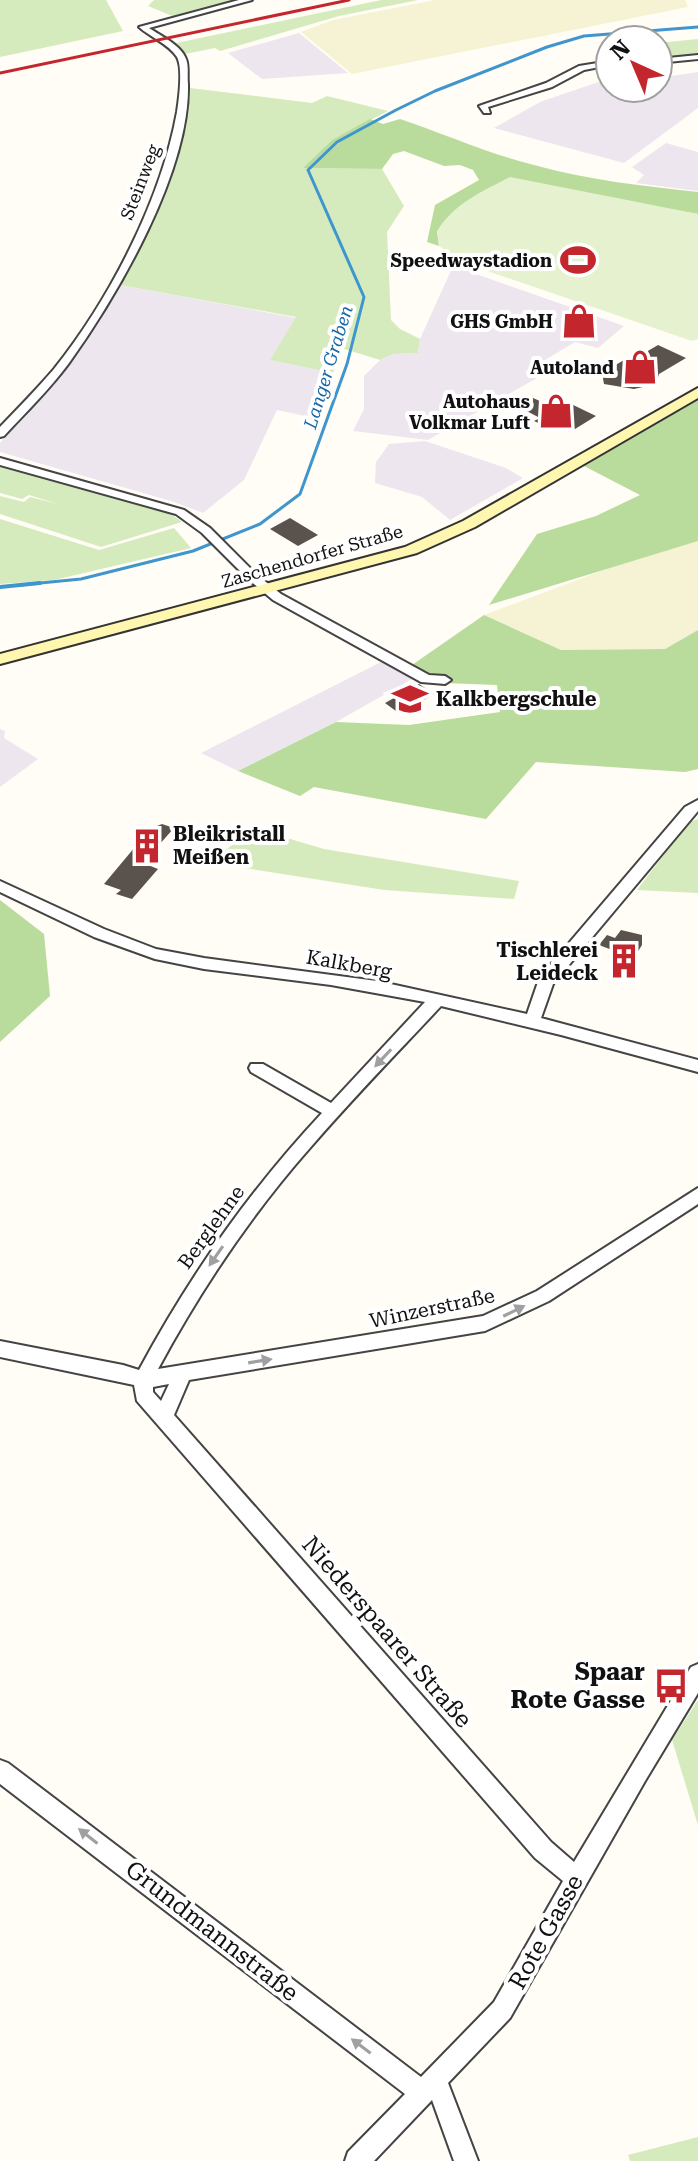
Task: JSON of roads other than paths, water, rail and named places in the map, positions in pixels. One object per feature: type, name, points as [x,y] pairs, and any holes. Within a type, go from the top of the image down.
[{"type":"street","name":"Steinweg","points":[[0,434],[63,364],[94,320],[137,241],[160,184],[176,138],[186,86],[179,54],[143,27],[248,0]]},
{"type":"street","points":[[674,59],[698,57]]},
{"type":"street","points":[[487,111],[483,106],[540,89],[594,65]]},
{"type":"street","name":"Zaschendorfer Straße","points":[[0,659],[380,560],[440,538],[698,392]]},
{"type":"street","points":[[0,461],[169,508],[190,517],[267,590],[426,679],[445,680]]},
{"type":"street","points":[[532,1023],[546,982],[557,967],[698,805]]},
{"type":"street","name":"Kalkberg","points":[[0,886],[133,947],[166,956],[332,979],[582,1034],[698,1066]]},
{"type":"street","name":"Berglehne","points":[[143,1380],[211,1263],[273,1179],[436,1001]]},
{"type":"street","points":[[257,1068],[333,1112]]},
{"type":"street","name":"Winzerstraße","points":[[143,1380],[452,1330],[495,1320],[543,1296],[698,1195]]},
{"type":"street","points":[[0,1349],[123,1373],[143,1380]]},
{"type":"street","points":[[164,1416],[183,1373]]},
{"type":"street","name":"Niederspaarer Straße","points":[[143,1380],[144,1395],[543,1850],[576,1878]]},
{"type":"street","name":"Rote Gasse","points":[[357,2161],[502,2010],[576,1878],[698,1674]]},
{"type":"street","name":"Grundmannstraße","points":[[2,1778],[429,2088],[446,2103],[466,2161]]},
{"type":"waterway","name":"Langer Graben","points":[[20,585],[81,579],[193,551],[260,524],[300,494],[347,364],[364,297],[308,170],[337,142],[435,91],[547,47],[584,36],[698,27]]},
{"type":"waterway","name":"Langer Graben","points":[[20,585],[40,583]]},
{"type":"waterway","name":"Langer Graben","points":[[0,587],[20,585]]},
{"type":"railway","points":[[0,73],[349,0]]},
{"type":"place","name":"Speedwaystadion","points":[[578,260]]},
{"type":"place","name":"GHS GmbH","points":[[579,321]]},
{"type":"place","name":"Autoland","points":[[640,367]]},
{"type":"place","name":"Autohaus Volkmar Luft","points":[[556,411]]},
{"type":"place","name":"Kalkbergschule","points":[[410,699]]},
{"type":"place","name":"Bleikristall Meißen","points":[[147,846]]},
{"type":"place","name":"Tischlerei Leideck","points":[[624,961]]},
{"type":"place","name":"Spaar Rote Gasse","points":[[671,1686]]}]
